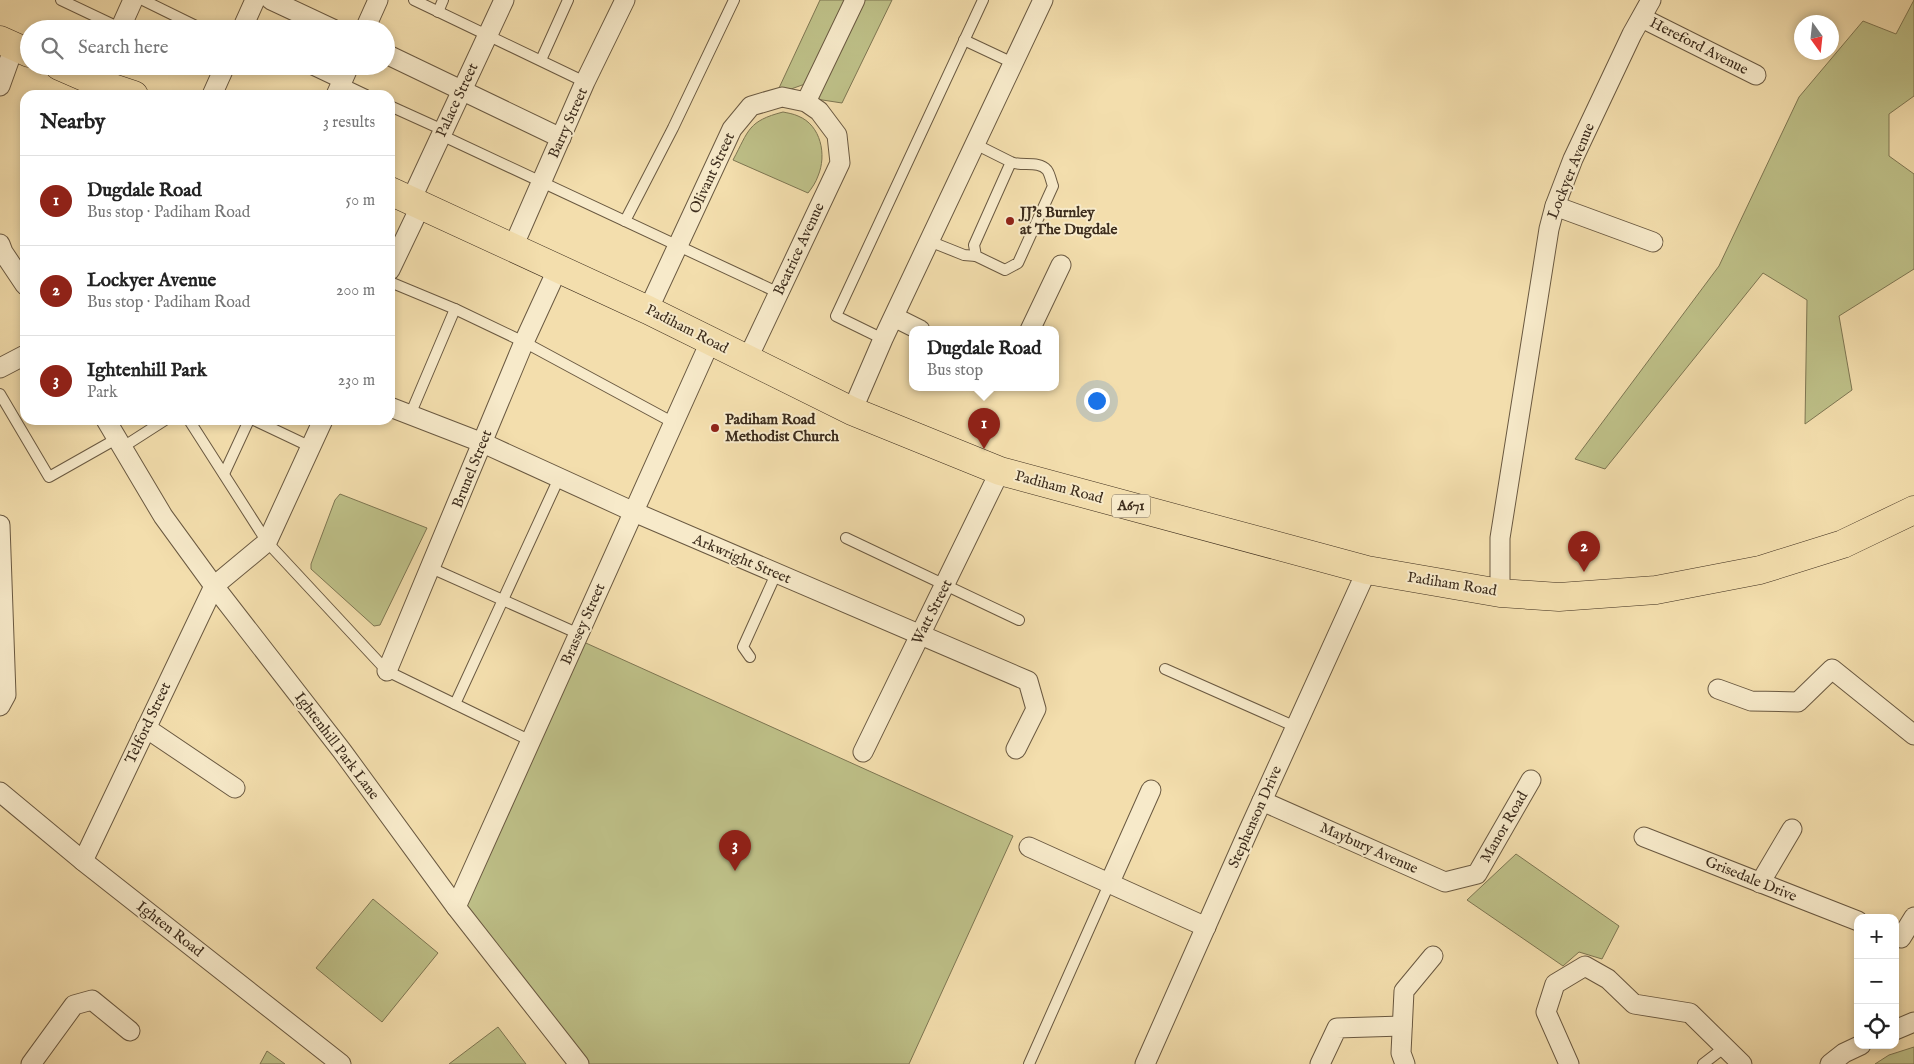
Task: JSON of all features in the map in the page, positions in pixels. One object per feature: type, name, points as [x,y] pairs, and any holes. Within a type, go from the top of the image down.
[{"type":"main road","points":[[101,75],[126,90]]},
{"type":"main road","name":"Padiham Road","points":[[407,199],[648,310],[852,411],[1000,471],[1367,570],[1500,593],[1559,597],[1656,590],[1760,570],[1843,544],[1914,510]]},
{"type":"street","points":[[124,20],[133,0]]},
{"type":"street","points":[[246,20],[256,0]]},
{"type":"street","points":[[271,0],[314,20]]},
{"type":"street","points":[[369,20],[378,0]]},
{"type":"street","name":"Palace Street","points":[[395,249],[407,199],[442,133],[504,0]]},
{"type":"street","name":"Barry Street","points":[[513,247],[585,82],[625,0]]},
{"type":"street","points":[[806,102],[856,0]]},
{"type":"street","points":[[852,411],[883,339],[1043,0]]},
{"type":"street","name":"Lockyer Avenue","points":[[1500,593],[1500,538],[1554,206],[1577,150],[1632,34],[1651,0]]},
{"type":"street","name":"Hereford Avenue","points":[[1642,18],[1756,75]]},
{"type":"street","points":[[0,86],[14,47]]},
{"type":"street","points":[[395,58],[561,138]]},
{"type":"street","points":[[214,90],[221,75]]},
{"type":"street","points":[[339,89],[345,75]]},
{"type":"street","name":"Olivant Street","points":[[648,310],[732,128],[752,106],[782,97],[806,102]]},
{"type":"street","name":"Beatrice Avenue","points":[[748,360],[840,163],[837,135],[819,111],[806,102]]},
{"type":"street","points":[[1554,206],[1653,242]]},
{"type":"street","points":[[0,244],[3,252],[20,278]]},
{"type":"street","points":[[1032,326],[1061,265]]},
{"type":"street","name":"Brunel Street","points":[[387,671],[524,342],[558,268]]},
{"type":"street","points":[[894,318],[911,326]]},
{"type":"street","name":"Brassey Street","points":[[456,906],[710,342]]},
{"type":"street","points":[[0,368],[20,358]]},
{"type":"street","name":"Arkwright Street","points":[[395,408],[483,443],[634,512],[1028,681],[1036,709],[1016,749]]},
{"type":"street","name":"Ightenhill Park Lane","points":[[109,425],[164,516],[214,586],[342,751],[456,906],[579,1064]]},
{"type":"street","points":[[214,586],[267,542],[320,425]]},
{"type":"street","name":"Watt Street","points":[[863,752],[1000,471]]},
{"type":"street","points":[[0,524],[6,695],[0,706]]},
{"type":"street","name":"Stephenson Drive","points":[[1145,1064],[1367,570]]},
{"type":"street","name":"Telford Street","points":[[83,861],[214,586]]},
{"type":"street","points":[[1718,689],[1751,701],[1798,702],[1832,668],[1914,736]]},
{"type":"street","points":[[146,728],[235,788]]},
{"type":"street","name":"Manor Road","points":[[1477,874],[1532,780]]},
{"type":"street","points":[[1110,882],[1151,790]]},
{"type":"street","name":"Ighten Road","points":[[0,792],[83,861],[341,1064]]},
{"type":"street","name":"Maybury Avenue","points":[[1262,800],[1445,882],[1477,874]]},
{"type":"street","points":[[1760,883],[1792,829]]},
{"type":"street","name":"Grisedale Drive","points":[[1644,837],[1854,919]]},
{"type":"street","points":[[1029,847],[1206,927]]},
{"type":"street","points":[[1903,940],[1914,917]]},
{"type":"street","points":[[1406,1064],[1401,1053],[1404,992],[1433,956]]},
{"type":"street","points":[[1569,1064],[1546,1012],[1555,984],[1585,966],[1608,979],[1634,1004],[1690,1013],[1742,1064]]},
{"type":"street","points":[[31,1064],[74,1005],[92,1000],[130,1031]]},
{"type":"street","points":[[1899,1028],[1914,1022]]},
{"type":"street","points":[[1320,1064],[1337,1028],[1402,1026]]},
{"type":"street","points":[[1830,1064],[1844,1053],[1854,1048]]},
{"type":"lane","points":[[61,0],[103,20]]},
{"type":"lane","points":[[143,0],[184,20]]},
{"type":"lane","points":[[414,0],[585,82]]},
{"type":"lane","points":[[438,12],[443,0]]},
{"type":"lane","points":[[541,60],[568,0]]},
{"type":"lane","points":[[624,221],[673,128],[734,0]]},
{"type":"lane","points":[[883,339],[836,316],[983,0]]},
{"type":"lane","points":[[964,40],[1013,64]]},
{"type":"lane","points":[[318,75],[339,89]]},
{"type":"lane","points":[[395,109],[542,182],[779,293]]},
{"type":"lane","points":[[929,241],[964,255],[976,256],[1005,270],[1018,263],[1053,186],[1047,170],[1038,165],[1016,164],[975,144]]},
{"type":"lane","points":[[976,256],[974,245],[1012,162]]},
{"type":"lane","points":[[395,284],[524,342],[674,424]]},
{"type":"lane","points":[[410,414],[455,310]]},
{"type":"lane","points":[[0,394],[49,477],[155,425]]},
{"type":"lane","points":[[192,425],[267,542],[387,671],[531,741]]},
{"type":"lane","points":[[224,474],[247,425]]},
{"type":"lane","points":[[265,425],[311,447]]},
{"type":"lane","points":[[455,704],[559,478]]},
{"type":"lane","points":[[846,538],[1019,620]]},
{"type":"lane","points":[[431,568],[579,634]]},
{"type":"lane","points":[[750,657],[743,648],[776,574]]},
{"type":"lane","points":[[1165,668],[1296,727]]},
{"type":"lane","points":[[1029,1064],[1110,882]]},
{"type":"lane","points":[[1703,1064],[1724,1047]]},
{"type":"green space","points":[[820,0],[846,0],[805,84],[791,89],[779,88]]},
{"type":"green space","points":[[865,0],[892,0],[842,103],[816,99]]},
{"type":"green space","points":[[1914,0],[1914,96],[1889,114],[1889,156],[1914,174],[1914,269],[1839,316],[1852,390],[1805,424],[1807,300],[1763,273],[1605,469],[1575,459],[1719,266],[1799,97],[1830,60],[1839,60],[1839,50],[1863,21],[1896,34]]},
{"type":"green space","points":[[783,112],[806,120],[817,133],[820,142],[822,150],[821,168],[808,193],[733,160],[747,134],[756,123],[771,115]]},
{"type":"green space","points":[[340,494],[427,528],[380,625],[374,626],[311,569],[311,564],[335,500]]},
{"type":"green space","points":[[577,639],[1013,836],[909,1064],[574,1064],[456,907]]},
{"type":"green space","points":[[1516,854],[1619,926],[1602,959],[1579,952],[1563,966],[1467,900]]},
{"type":"green space","points":[[373,899],[438,953],[382,1022],[316,968]]},
{"type":"green space","points":[[498,1027],[526,1064],[449,1064]]},
{"type":"green space","points":[[1914,1047],[1914,1064],[1875,1064],[1889,1055]]},
{"type":"green space","points":[[267,1051],[285,1064],[260,1064]]},
{"type":"place","name":"JJ’s Burnley at The Dugdale","points":[[1010,221]]},
{"type":"place","name":"Padiham Road Methodist Church","points":[[715,428]]},
{"type":"place","name":"Dugdale Road","points":[[984,449]]},
{"type":"place","name":"Lockyer Avenue","points":[[1584,572]]},
{"type":"place","name":"Ightenhill Park","points":[[735,871]]}]
